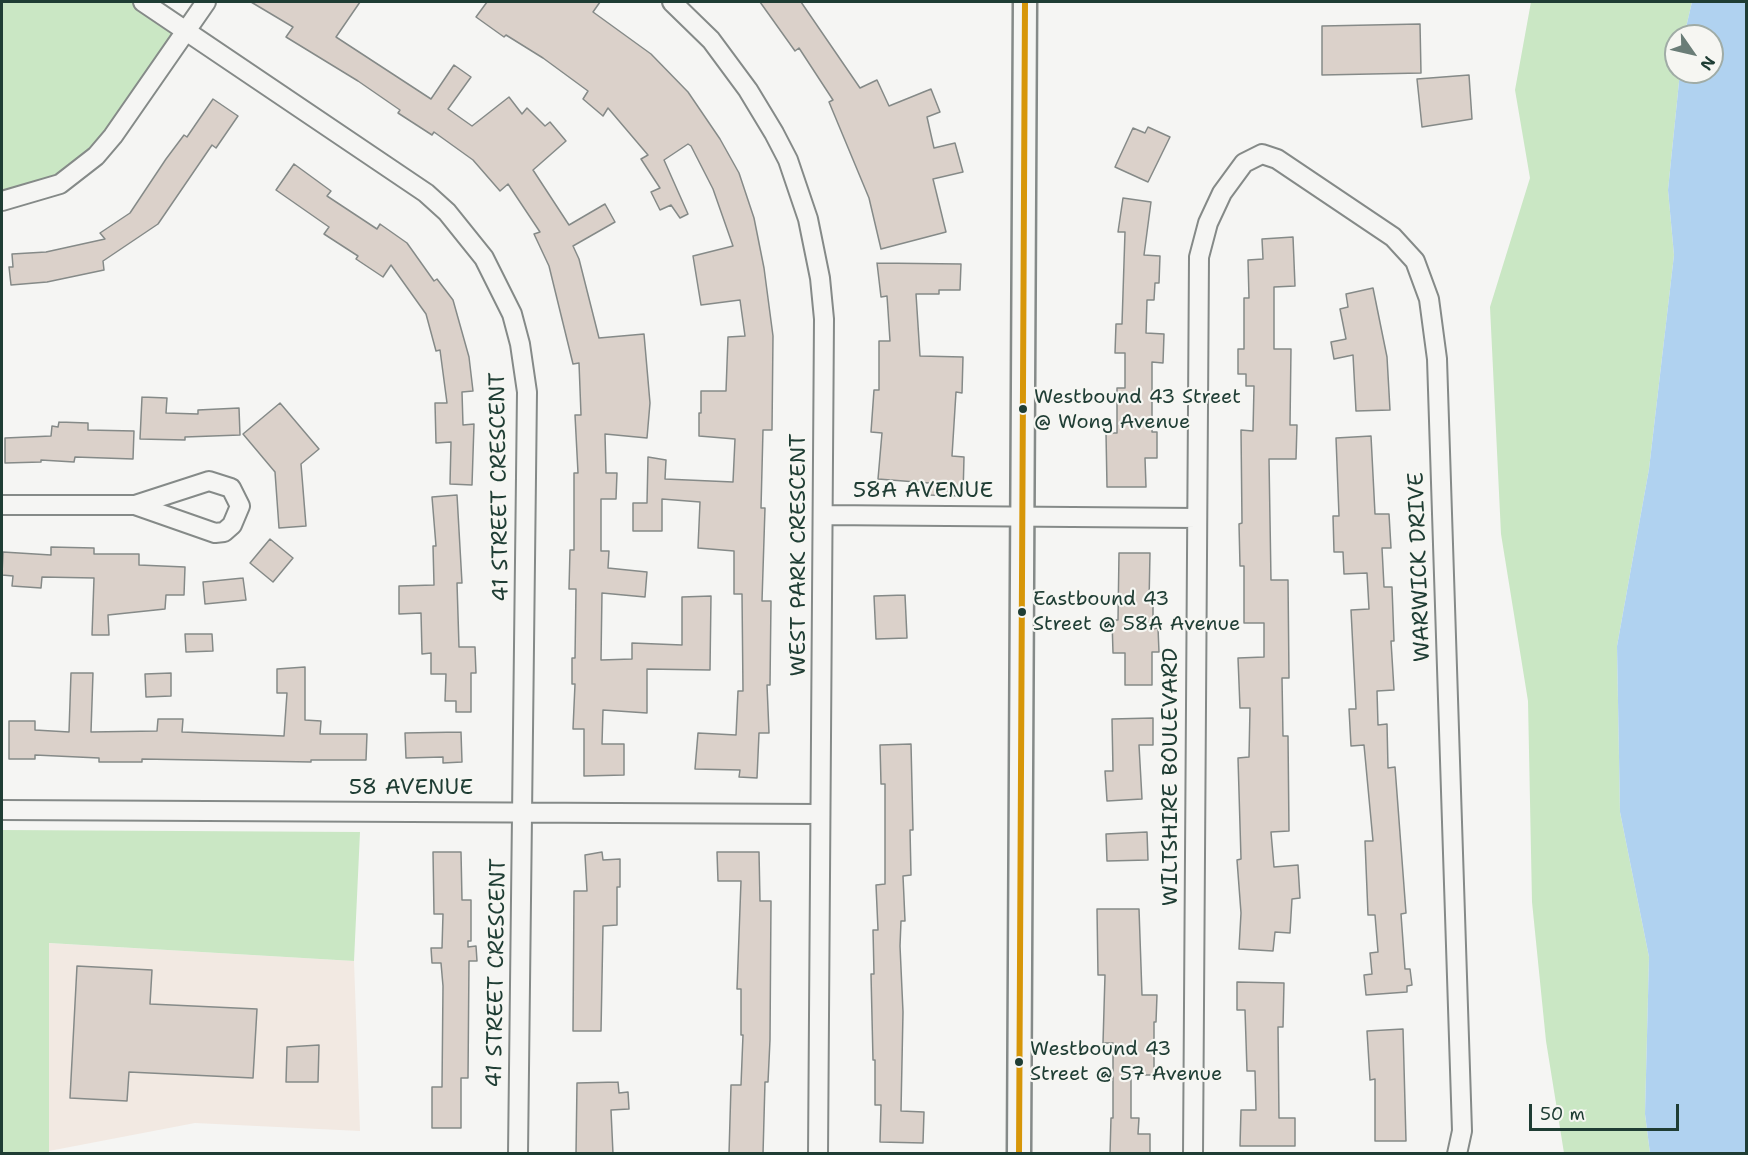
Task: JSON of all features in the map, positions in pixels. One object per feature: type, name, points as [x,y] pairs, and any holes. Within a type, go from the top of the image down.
[{"type":"street","name":"41 STREET CRESCENT","points":[[143,2],[426,193],[447,212],[484,258],[508,305],[520,344],[526,393],[524,813],[518,1154]]},
{"type":"street","points":[[2,201],[60,184],[96,156],[113,136],[206,2]]},
{"type":"street","name":"WEST PARK CRESCENT","points":[[672,2],[711,40],[763,114],[788,160],[808,219],[820,278],[824,319],[818,1154]]},
{"type":"street","points":[[1019,1154],[1025,2]]},
{"type":"street","name":"WARWICK DRIVE","points":[[1208,223],[1222,193],[1244,163],[1253,156],[1269,155],[1404,247],[1415,261],[1429,299],[1437,370],[1461,1119],[1457,1154]]},
{"type":"street","name":"WILTSHIRE BOULEVARD","points":[[1193,1154],[1199,257],[1208,223]]},
{"type":"street","points":[[2,505],[135,505],[209,481],[231,488],[240,506],[232,525],[224,532],[215,533],[135,505]]},
{"type":"street","name":"58A AVENUE","points":[[823,514],[1197,518]]},
{"type":"street","name":"58 AVENUE","points":[[2,810],[820,814]]},
{"type":"shaded area","points":[[48,943],[354,961],[360,1131],[195,1123],[49,1151]]},
{"type":"green space","points":[[2,2],[143,2],[186,31],[77,172],[2,201]]},
{"type":"green space","points":[[1531,2],[1692,2],[1687,24],[1664,24],[1664,84],[1679,84],[1668,190],[1674,255],[1649,469],[1617,646],[1620,812],[1649,957],[1645,1114],[1650,1153],[1564,1153],[1546,1041],[1532,902],[1528,701],[1501,534],[1490,307],[1530,178],[1515,90]]},
{"type":"green space","points":[[2,830],[360,832],[354,961],[49,943],[49,1153],[2,1153]]},
{"type":"water","points":[[1692,2],[1746,2],[1746,1154],[1650,1153],[1645,1114],[1649,957],[1620,812],[1617,646],[1649,469],[1674,255],[1668,190],[1679,84],[1724,84],[1724,24],[1687,24]]},
{"type":"building","points":[[251,2],[360,2],[336,37],[431,99],[454,65],[471,77],[448,109],[472,126],[509,97],[522,114],[527,108],[545,126],[550,122],[566,141],[533,170],[569,225],[605,204],[615,222],[573,246],[579,259],[599,338],[644,334],[650,403],[647,438],[605,434],[606,473],[617,473],[616,499],[601,499],[601,551],[609,551],[608,568],[647,572],[645,597],[602,593],[601,660],[632,659],[632,643],[682,645],[682,597],[711,596],[710,670],[647,669],[647,713],[603,710],[602,744],[624,744],[624,775],[584,776],[584,729],[573,729],[575,684],[572,684],[572,658],[575,658],[576,589],[569,589],[570,550],[574,550],[574,473],[578,473],[575,415],[581,415],[579,363],[573,364],[549,266],[534,234],[540,232],[508,184],[500,191],[473,160],[434,132],[432,135],[398,113],[400,110],[358,81],[286,37],[293,27]]},
{"type":"building","points":[[487,2],[600,2],[593,12],[651,54],[688,92],[720,139],[739,173],[754,218],[764,268],[773,336],[772,430],[763,430],[761,508],[765,508],[762,601],[771,601],[770,685],[767,685],[769,733],[759,733],[757,778],[739,777],[740,770],[695,769],[698,733],[736,735],[738,691],[743,691],[742,594],[734,594],[734,551],[698,548],[700,502],[662,499],[662,531],[633,531],[633,503],[647,503],[648,457],[666,460],[665,479],[733,482],[735,439],[699,436],[699,413],[701,413],[701,391],[726,391],[728,337],[745,336],[740,300],[701,305],[693,256],[733,246],[713,189],[691,146],[688,144],[664,160],[688,214],[680,218],[671,205],[660,210],[651,192],[660,188],[641,159],[648,155],[608,108],[603,116],[583,99],[588,91],[543,58],[506,35],[504,37],[476,17]]},
{"type":"building","points":[[760,2],[801,2],[860,88],[877,80],[889,106],[931,89],[940,112],[927,117],[934,148],[955,143],[963,172],[933,179],[946,232],[881,249],[869,198],[829,102],[833,100],[799,48],[795,51]]},
{"type":"building","points":[[1420,24],[1421,73],[1322,75],[1322,26]]},
{"type":"building","points":[[1469,75],[1472,119],[1422,127],[1417,79]]},
{"type":"building","points":[[213,99],[238,116],[216,148],[212,145],[158,224],[103,261],[104,270],[47,282],[11,285],[9,267],[13,267],[12,254],[46,252],[105,239],[100,233],[130,213],[166,159],[184,135],[187,137]]},
{"type":"building","points":[[1148,127],[1170,137],[1148,182],[1115,167],[1133,128],[1145,133]]},
{"type":"building","points":[[294,164],[331,191],[327,196],[377,229],[380,224],[407,243],[434,281],[437,279],[453,300],[469,357],[473,391],[462,392],[463,425],[474,424],[472,485],[450,484],[451,442],[436,443],[435,403],[447,403],[440,350],[436,351],[426,314],[391,265],[383,277],[356,259],[358,256],[324,234],[329,227],[276,190]]},
{"type":"building","points":[[1123,198],[1151,202],[1144,255],[1160,256],[1159,283],[1155,283],[1154,300],[1147,300],[1146,333],[1164,334],[1163,363],[1152,362],[1152,432],[1157,432],[1157,458],[1145,458],[1146,487],[1107,487],[1106,433],[1117,433],[1117,388],[1125,388],[1125,353],[1115,353],[1116,324],[1122,324],[1125,232],[1118,232]]},
{"type":"building","points":[[1293,237],[1295,286],[1274,287],[1274,349],[1291,349],[1290,425],[1297,425],[1296,459],[1269,459],[1271,580],[1288,580],[1289,678],[1282,678],[1283,736],[1288,736],[1289,831],[1271,832],[1274,867],[1298,865],[1300,898],[1292,899],[1290,933],[1275,932],[1273,951],[1239,949],[1241,913],[1237,860],[1241,859],[1238,758],[1249,757],[1250,708],[1240,708],[1238,658],[1264,657],[1264,623],[1244,623],[1244,566],[1240,566],[1239,524],[1242,523],[1241,430],[1253,431],[1254,386],[1246,386],[1246,374],[1238,374],[1238,349],[1244,349],[1244,298],[1249,298],[1248,260],[1263,259],[1262,239]]},
{"type":"building","points":[[877,263],[961,264],[960,290],[939,290],[939,294],[916,294],[920,356],[963,357],[962,393],[956,392],[952,456],[964,457],[963,496],[929,495],[929,483],[878,479],[882,433],[871,432],[874,390],[879,390],[879,341],[890,341],[887,296],[881,297]]},
{"type":"building","points":[[1373,288],[1387,357],[1390,410],[1356,411],[1353,355],[1334,359],[1331,342],[1346,339],[1340,309],[1348,307],[1346,294]]},
{"type":"building","points":[[142,397],[167,398],[166,413],[198,414],[198,410],[239,408],[240,435],[185,437],[185,440],[140,439]]},
{"type":"building","points":[[280,403],[319,449],[301,464],[306,526],[279,528],[275,472],[243,434]]},
{"type":"building","points":[[59,422],[88,423],[88,430],[134,431],[133,459],[75,457],[74,462],[41,460],[41,462],[5,463],[5,438],[51,436],[52,426],[58,427]]},
{"type":"building","points":[[1371,436],[1375,514],[1389,514],[1391,548],[1382,548],[1384,587],[1392,587],[1394,641],[1391,641],[1394,690],[1377,691],[1378,725],[1387,724],[1388,768],[1395,767],[1406,913],[1401,914],[1405,969],[1410,969],[1412,985],[1407,986],[1407,992],[1366,995],[1364,975],[1372,974],[1370,953],[1378,952],[1375,915],[1368,915],[1365,841],[1373,841],[1364,745],[1351,746],[1349,709],[1356,709],[1351,610],[1369,609],[1367,573],[1344,574],[1343,552],[1334,552],[1333,516],[1339,516],[1336,438]]},
{"type":"building","points":[[457,495],[462,583],[457,583],[459,647],[475,647],[476,673],[471,673],[471,712],[456,712],[456,701],[445,701],[446,674],[431,674],[431,653],[422,654],[421,613],[399,614],[399,586],[434,585],[433,546],[436,546],[432,497]]},
{"type":"building","points":[[270,539],[293,558],[273,582],[250,563]]},
{"type":"building","points":[[51,547],[94,548],[94,554],[139,554],[139,565],[185,567],[184,595],[166,595],[165,609],[108,615],[109,635],[92,635],[94,578],[42,577],[41,588],[12,586],[13,576],[2,575],[3,552],[51,555]]},
{"type":"building","points":[[1119,553],[1150,553],[1149,603],[1153,602],[1153,629],[1158,628],[1159,652],[1152,652],[1152,685],[1125,685],[1125,653],[1113,653],[1112,620],[1118,620]]},
{"type":"building","points":[[243,578],[246,600],[205,604],[203,582]]},
{"type":"building","points":[[905,595],[907,638],[876,639],[874,596]]},
{"type":"building","points":[[185,634],[212,634],[213,651],[186,652]]},
{"type":"building","points":[[305,667],[305,720],[321,721],[320,734],[367,734],[366,760],[311,760],[311,762],[142,759],[142,762],[99,762],[99,758],[35,755],[35,759],[9,759],[9,721],[35,721],[35,730],[69,732],[71,673],[93,673],[91,732],[157,731],[158,719],[183,719],[182,732],[284,736],[287,693],[277,693],[277,669]]},
{"type":"building","points":[[171,673],[171,696],[146,697],[145,674]]},
{"type":"building","points":[[1153,718],[1153,745],[1139,745],[1142,799],[1107,801],[1105,771],[1113,771],[1112,719]]},
{"type":"building","points":[[461,732],[462,762],[443,763],[443,757],[406,758],[405,733]]},
{"type":"building","points":[[911,744],[913,830],[910,830],[911,875],[903,876],[905,921],[901,921],[900,946],[903,1012],[901,1111],[924,1112],[923,1143],[880,1142],[881,1105],[875,1105],[871,974],[874,974],[873,930],[878,930],[876,885],[885,884],[885,784],[881,784],[880,745]]},
{"type":"building","points":[[1147,832],[1148,860],[1107,861],[1106,834]]},
{"type":"building","points":[[433,852],[461,852],[462,900],[471,900],[471,941],[468,941],[468,947],[476,946],[477,961],[469,961],[468,1078],[461,1078],[461,1128],[432,1128],[432,1087],[442,1087],[443,986],[441,963],[432,963],[431,948],[442,948],[443,914],[434,914]]},
{"type":"building","points":[[602,852],[603,860],[620,859],[620,887],[617,887],[617,925],[603,926],[601,1031],[573,1031],[574,891],[587,891],[585,855]]},
{"type":"building","points":[[717,852],[759,852],[760,901],[771,901],[770,1040],[768,1082],[765,1082],[763,1154],[729,1154],[731,1085],[741,1085],[743,1035],[741,1035],[741,989],[737,989],[741,881],[718,881]]},
{"type":"building","points":[[1097,909],[1139,909],[1142,995],[1157,995],[1156,1022],[1154,1022],[1154,1075],[1131,1075],[1131,1118],[1139,1118],[1138,1134],[1150,1134],[1150,1154],[1110,1154],[1111,1118],[1113,1118],[1113,1043],[1103,1043],[1105,975],[1098,975]]},
{"type":"building","points":[[77,966],[152,970],[150,1004],[257,1009],[253,1078],[129,1072],[127,1101],[70,1098]]},
{"type":"building","points":[[1237,982],[1284,983],[1283,1027],[1278,1027],[1279,1118],[1295,1118],[1295,1146],[1240,1146],[1241,1110],[1256,1110],[1255,1071],[1247,1071],[1245,1010],[1237,1010]]},
{"type":"building","points":[[1403,1029],[1406,1141],[1375,1141],[1375,1079],[1370,1080],[1367,1031]]},
{"type":"building","points":[[319,1045],[318,1082],[286,1082],[287,1047]]},
{"type":"building","points":[[618,1082],[619,1093],[628,1092],[629,1109],[611,1110],[613,1154],[576,1154],[577,1083]]},
{"type":"transit line","points":[[1019,1154],[1025,2]]},
{"type":"place","name":"Westbound 43 Street @ Wong Avenue","points":[[1023,409]]},
{"type":"place","name":"Eastbound 43 Street @ 58A Avenue","points":[[1022,612]]},
{"type":"place","name":"Westbound 43 Street @ 57 Avenue","points":[[1019,1062]]}]
